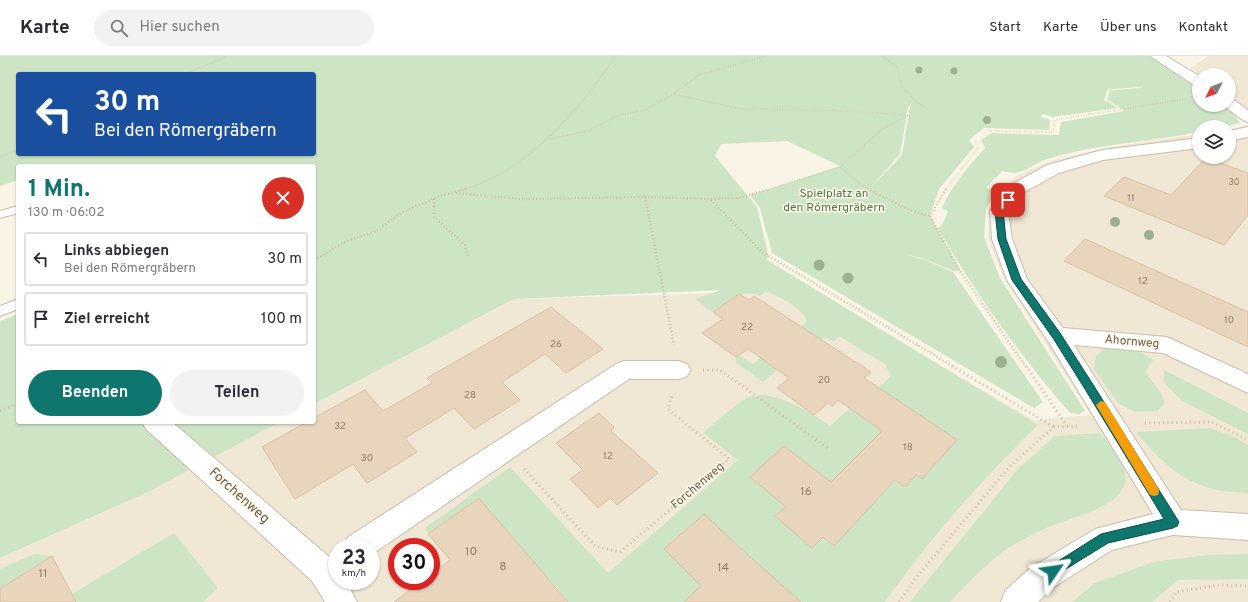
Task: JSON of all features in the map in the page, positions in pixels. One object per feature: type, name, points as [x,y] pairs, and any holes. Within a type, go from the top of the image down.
[{"type":"street","points":[[1157,56],[1192,78]]},
{"type":"street","points":[[1236,108],[1248,117]]},
{"type":"street","points":[[1236,135],[1248,132]]},
{"type":"street","points":[[1173,522],[1056,335],[1017,280],[1002,239],[999,211],[1017,189],[1053,169],[1102,155],[1192,144]]},
{"type":"street","name":"Ahornweg","points":[[1056,335],[1168,346],[1248,384]]},
{"type":"street","points":[[371,538],[504,448],[624,370],[678,370]]},
{"type":"street","name":"Forchenweg","points":[[158,424],[328,564]]},
{"type":"street","points":[[1016,602],[1040,579],[1105,538],[1173,522],[1248,527]]},
{"type":"street","name":"Forchenweg","points":[[338,590],[342,602]]},
{"type":"lane","points":[[0,215],[16,210]]},
{"type":"lane","points":[[0,311],[16,305]]},
{"type":"path","points":[[191,72],[227,56]]},
{"type":"path","points":[[316,259],[347,241],[376,231],[401,213],[434,199],[479,186],[497,176],[549,139],[599,80],[616,56]]},
{"type":"path","points":[[549,139],[588,131],[619,115],[645,110],[674,94],[699,75],[766,56]]},
{"type":"path","points":[[882,56],[897,67],[902,87],[919,104],[924,106]]},
{"type":"path","points":[[456,193],[520,199],[645,196],[711,199],[739,198],[840,167],[882,130],[909,115],[829,110],[741,109],[674,94]]},
{"type":"path","points":[[989,131],[1053,132],[1055,120],[1191,98]]},
{"type":"path","points":[[930,216],[944,191],[978,148],[975,141]]},
{"type":"path","points":[[0,157],[16,151]]},
{"type":"path","points":[[840,167],[868,190],[912,211],[930,216],[960,271],[1068,427]]},
{"type":"path","points":[[645,196],[678,370],[720,370],[828,448]]},
{"type":"path","points":[[434,199],[434,217],[465,245],[468,256]]},
{"type":"path","points":[[711,199],[762,252],[1054,427],[1212,422],[1248,440]]},
{"type":"path","name":"Forchenweg","points":[[504,448],[595,546],[620,552],[729,459],[668,409],[678,370]]},
{"type":"path","points":[[0,411],[16,404]]},
{"type":"path","points":[[899,602],[916,578],[1009,467],[1054,427]]},
{"type":"path","points":[[1170,602],[1176,592],[1220,585],[1248,586]]},
{"type":"shaded area","points":[[1208,56],[1248,56],[1248,108],[1236,100],[1236,68],[1192,68],[1192,70],[1190,69]]},
{"type":"shaded area","points":[[1248,125],[1248,602],[0,602],[0,558],[148,492],[276,424],[316,424],[316,403],[514,299],[722,293],[769,266],[1034,420],[1091,415],[1004,278],[988,238],[990,209],[998,193],[1018,175],[1050,161],[1111,147],[1192,135],[1192,164],[1236,164],[1236,128]]},
{"type":"green space","name":"Spielplatz an den Römergräbern","points":[[0,56],[1148,56],[1166,65],[1192,82],[1192,112],[1232,112],[1240,123],[1236,124],[1236,120],[1192,120],[1192,133],[1084,150],[1047,159],[1021,172],[1016,173],[1002,171],[986,188],[997,191],[986,208],[984,237],[1000,278],[1085,411],[1079,414],[1070,413],[1033,369],[999,324],[967,277],[938,228],[942,225],[948,211],[942,208],[946,200],[967,169],[985,148],[981,140],[992,133],[1059,135],[1061,122],[1125,111],[1107,100],[1110,90],[1142,87],[1108,89],[1104,100],[1118,108],[1053,117],[1043,114],[1040,117],[1050,120],[1049,130],[984,128],[969,140],[974,147],[939,189],[930,215],[960,271],[953,271],[925,259],[904,254],[925,260],[953,272],[1043,402],[1034,408],[772,253],[760,208],[750,195],[840,166],[787,141],[721,144],[715,156],[757,207],[768,254],[767,260],[1038,425],[1017,445],[957,510],[902,578],[885,602],[562,602],[566,598],[549,579],[545,582],[524,558],[528,555],[513,537],[509,540],[490,518],[494,514],[480,498],[428,534],[425,528],[510,467],[608,573],[738,460],[703,433],[742,401],[757,395],[779,398],[802,408],[830,426],[868,392],[872,394],[891,376],[885,364],[839,336],[833,342],[826,337],[816,345],[789,360],[763,382],[736,363],[736,357],[739,355],[753,364],[807,321],[801,312],[790,303],[771,293],[766,292],[760,296],[753,294],[741,295],[730,300],[713,312],[695,299],[721,290],[514,299],[316,403],[316,164],[16,164],[16,181],[0,186]],"holes":[[[912,103],[910,107],[902,155],[870,188],[900,154],[908,107]]]},
{"type":"green space","points":[[16,315],[16,424],[276,424],[148,492],[0,558],[0,321]]},
{"type":"green space","points":[[1106,347],[1137,350],[1153,360],[1145,372],[1160,391],[1165,403],[1158,411],[1135,412],[1118,403],[1094,369],[1096,356]]},
{"type":"green space","points":[[1164,370],[1248,413],[1248,434],[1182,401],[1164,382]]},
{"type":"green space","points":[[1210,428],[1230,435],[1248,445],[1248,493],[1212,489],[1197,484],[1184,477],[1160,458],[1136,432]]},
{"type":"green space","points":[[1100,433],[1115,450],[1123,464],[1126,479],[1119,494],[1103,506],[1093,511],[1048,527],[1010,547],[989,563],[950,602],[910,602],[1018,469],[1055,436]]},
{"type":"green space","points":[[174,533],[218,588],[203,602],[76,602],[72,594]]},
{"type":"green space","points":[[35,554],[52,556],[0,589],[0,569]]},
{"type":"green space","points":[[1248,554],[1248,579],[1178,580],[1152,602],[1072,602],[1095,583],[1153,562],[1208,555]]},
{"type":"building","points":[[1200,164],[1223,164],[1248,173],[1248,215],[1224,245],[1104,196],[1124,177],[1171,195]]},
{"type":"building","points":[[1085,239],[1248,312],[1248,347],[1064,261]]},
{"type":"building","points":[[739,294],[749,300],[754,296],[871,372],[864,378],[957,440],[922,479],[916,475],[905,487],[895,480],[834,546],[823,537],[812,548],[775,516],[786,507],[750,477],[784,446],[831,482],[882,431],[838,400],[832,406],[828,403],[814,415],[777,388],[789,378],[748,349],[736,357],[702,333],[723,319],[713,312]]},
{"type":"building","points":[[551,307],[603,349],[566,373],[545,354],[502,382],[520,400],[474,429],[454,408],[405,438],[417,452],[367,483],[353,464],[295,499],[262,447],[303,424],[316,424],[316,417],[365,390],[383,411],[432,383],[427,378]]},
{"type":"building","points":[[599,413],[614,427],[611,431],[658,473],[617,505],[610,498],[598,508],[570,479],[583,470],[556,443]]},
{"type":"building","points":[[479,498],[568,602],[394,602],[410,590],[440,590],[440,567],[450,560],[440,548],[440,538],[431,538],[428,534]]},
{"type":"building","points":[[704,514],[801,602],[684,602],[701,586],[664,549]]},
{"type":"building","points":[[52,556],[76,602],[0,602],[0,589]]},
{"type":"slow traffic","points":[[1101,405],[1154,491]]},
{"type":"route","points":[[1008,200],[999,211],[1002,239],[1017,280],[1056,335],[1089,386],[1173,522],[1105,538],[1053,571]]}]
